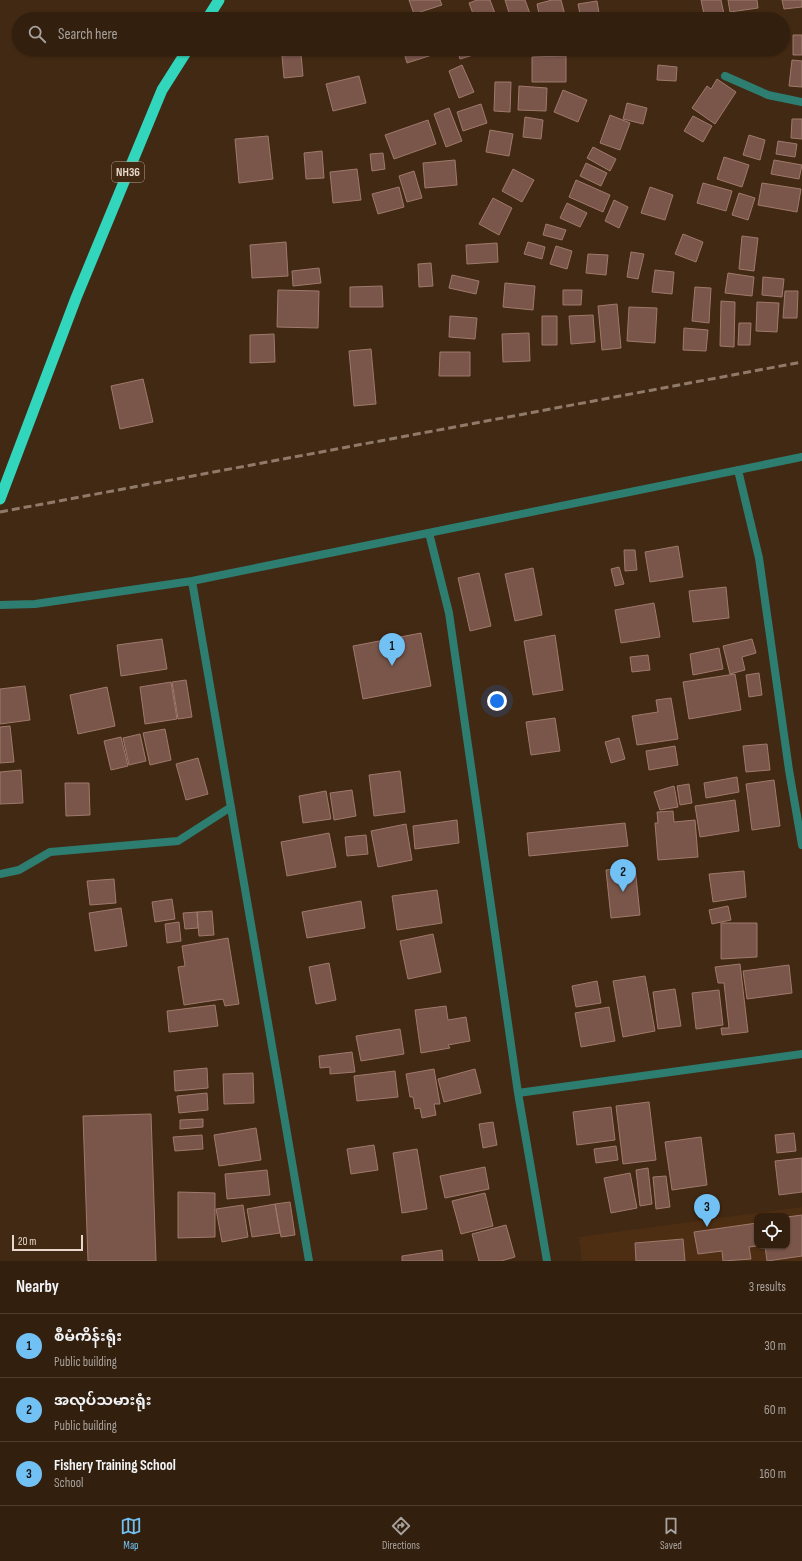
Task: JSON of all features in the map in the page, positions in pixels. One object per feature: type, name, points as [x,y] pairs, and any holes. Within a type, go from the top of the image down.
[{"type":"highway","points":[[211,12],[219,0]]},
{"type":"highway","name":"NH36","points":[[0,499],[76,298],[162,90],[184,56]]},
{"type":"street","points":[[725,76],[768,95],[802,102]]},
{"type":"street","points":[[0,604],[35,604],[192,581],[802,457]]},
{"type":"street","points":[[738,470],[759,558],[789,770],[802,845]]},
{"type":"street","points":[[429,533],[449,613],[518,1093],[547,1261]]},
{"type":"street","points":[[192,581],[309,1261]]},
{"type":"street","points":[[0,874],[19,870],[50,852],[178,840],[231,807]]},
{"type":"street","points":[[518,1093],[802,1054]]},
{"type":"shaded area","points":[[802,1207],[802,1261],[582,1261],[579,1237],[754,1213],[754,1249],[790,1249],[790,1213],[757,1213]]},
{"type":"building","points":[[409,0],[440,0],[442,5],[420,12],[413,12]]},
{"type":"building","points":[[477,0],[490,0],[494,12],[472,12],[469,3]]},
{"type":"building","points":[[505,0],[525,0],[529,12],[509,12]]},
{"type":"building","points":[[552,0],[561,0],[564,12],[539,12],[537,4]]},
{"type":"building","points":[[701,0],[721,0],[724,12],[704,12]]},
{"type":"building","points":[[728,0],[757,0],[758,8],[730,12]]},
{"type":"building","points":[[782,0],[802,0],[802,7],[784,9]]},
{"type":"building","points":[[597,1],[599,12],[580,12],[578,4]]},
{"type":"building","points":[[793,35],[802,35],[802,55],[793,55]]},
{"type":"building","points":[[282,56],[301,56],[303,76],[284,78]]},
{"type":"building","points":[[405,56],[429,56],[407,63]]},
{"type":"building","points":[[459,56],[470,56],[460,59]]},
{"type":"building","points":[[566,56],[566,82],[532,82],[532,57]]},
{"type":"building","points":[[792,60],[802,61],[802,87],[789,86]]},
{"type":"building","points":[[462,65],[474,92],[459,98],[449,71]]},
{"type":"building","points":[[658,65],[677,67],[676,81],[657,80]]},
{"type":"building","points":[[359,76],[366,103],[333,111],[326,84]]},
{"type":"building","points":[[717,79],[736,92],[715,124],[692,108],[707,86],[711,89]]},
{"type":"building","points":[[495,82],[511,82],[510,112],[494,111]]},
{"type":"building","points":[[519,86],[547,88],[546,111],[518,110]]},
{"type":"building","points":[[563,90],[587,100],[578,122],[554,112]]},
{"type":"building","points":[[627,103],[647,108],[643,124],[623,119]]},
{"type":"building","points":[[481,104],[487,123],[463,131],[457,112]]},
{"type":"building","points":[[449,108],[462,141],[446,147],[434,114]]},
{"type":"building","points":[[610,115],[630,123],[620,150],[600,143]]},
{"type":"building","points":[[693,116],[712,126],[703,142],[684,131]]},
{"type":"building","points":[[525,117],[543,120],[541,139],[523,137]]},
{"type":"building","points":[[792,119],[802,119],[802,139],[791,138]]},
{"type":"building","points":[[428,120],[436,144],[394,159],[385,135]]},
{"type":"building","points":[[490,130],[513,134],[509,156],[486,152]]},
{"type":"building","points":[[749,135],[765,140],[760,160],[743,155]]},
{"type":"building","points":[[268,136],[273,179],[239,183],[235,139]]},
{"type":"building","points":[[778,141],[797,144],[795,157],[776,154]]},
{"type":"building","points":[[593,147],[616,159],[610,171],[587,158]]},
{"type":"building","points":[[322,151],[324,178],[306,179],[304,153]]},
{"type":"building","points":[[383,153],[385,169],[372,171],[370,154]]},
{"type":"building","points":[[724,157],[749,165],[742,187],[717,179]]},
{"type":"building","points":[[455,160],[457,185],[425,188],[423,163]]},
{"type":"building","points":[[774,160],[802,165],[799,179],[771,174]]},
{"type":"building","points":[[586,163],[607,173],[601,186],[580,176]]},
{"type":"building","points":[[357,169],[361,200],[333,203],[330,172]]},
{"type":"building","points":[[513,169],[534,180],[522,202],[502,191]]},
{"type":"building","points":[[414,171],[422,198],[407,202],[399,176]]},
{"type":"building","points":[[576,180],[610,195],[603,212],[569,197]]},
{"type":"building","points":[[703,183],[732,191],[726,211],[697,203]]},
{"type":"building","points":[[762,183],[801,189],[797,212],[758,205]]},
{"type":"building","points":[[399,187],[404,207],[378,214],[372,194]]},
{"type":"building","points":[[650,187],[673,195],[665,220],[641,213]]},
{"type":"building","points":[[739,193],[755,198],[748,220],[732,215]]},
{"type":"building","points":[[493,198],[512,208],[499,235],[479,224]]},
{"type":"building","points":[[614,200],[628,207],[619,228],[605,221]]},
{"type":"building","points":[[567,203],[587,213],[580,227],[560,218]]},
{"type":"building","points":[[546,224],[566,230],[562,240],[543,235]]},
{"type":"building","points":[[683,234],[703,242],[696,262],[675,254]]},
{"type":"building","points":[[742,236],[758,238],[754,271],[739,269]]},
{"type":"building","points":[[286,242],[288,276],[252,278],[250,245]]},
{"type":"building","points":[[528,242],[545,247],[542,259],[524,254]]},
{"type":"building","points":[[497,243],[498,262],[467,264],[466,245]]},
{"type":"building","points":[[556,246],[572,251],[567,269],[550,264]]},
{"type":"building","points":[[631,252],[644,254],[638,279],[627,277]]},
{"type":"building","points":[[588,254],[608,255],[606,275],[586,273]]},
{"type":"building","points":[[431,263],[433,286],[419,287],[418,264]]},
{"type":"building","points":[[319,268],[321,283],[293,286],[292,271]]},
{"type":"building","points":[[655,270],[674,272],[672,294],[652,292]]},
{"type":"building","points":[[728,273],[754,277],[752,296],[725,293]]},
{"type":"building","points":[[452,275],[479,281],[476,294],[449,288]]},
{"type":"building","points":[[763,277],[784,279],[782,297],[762,295]]},
{"type":"building","points":[[505,283],[535,286],[533,310],[503,307]]},
{"type":"building","points":[[382,286],[383,307],[350,307],[350,287]]},
{"type":"building","points":[[695,287],[711,288],[709,323],[692,321]]},
{"type":"building","points":[[278,290],[319,291],[318,328],[277,327]]},
{"type":"building","points":[[563,290],[582,290],[581,305],[563,305]]},
{"type":"building","points":[[785,291],[798,291],[797,318],[783,318]]},
{"type":"building","points":[[721,301],[735,302],[734,347],[720,346]]},
{"type":"building","points":[[757,302],[779,303],[777,332],[756,331]]},
{"type":"building","points":[[617,304],[621,348],[602,350],[598,306]]},
{"type":"building","points":[[629,307],[657,308],[655,343],[627,341]]},
{"type":"building","points":[[593,315],[595,342],[571,344],[569,316]]},
{"type":"building","points":[[450,316],[477,318],[475,339],[449,337]]},
{"type":"building","points":[[542,316],[557,316],[557,345],[542,345]]},
{"type":"building","points":[[739,323],[751,323],[750,345],[738,345]]},
{"type":"building","points":[[684,328],[708,330],[706,351],[683,350]]},
{"type":"building","points":[[529,333],[530,361],[503,362],[502,334]]},
{"type":"building","points":[[274,334],[275,362],[250,363],[250,335]]},
{"type":"building","points":[[371,349],[376,404],[354,406],[349,351]]},
{"type":"building","points":[[440,352],[470,352],[470,376],[439,376]]},
{"type":"building","points":[[143,379],[153,422],[120,429],[111,386]]},
{"type":"building","points":[[678,546],[683,577],[650,582],[645,552]]},
{"type":"building","points":[[624,550],[635,550],[637,570],[625,571]]},
{"type":"building","points":[[619,567],[624,584],[615,586],[611,569]]},
{"type":"building","points":[[533,568],[542,615],[515,621],[505,574]]},
{"type":"building","points":[[479,573],[491,626],[470,631],[458,578]]},
{"type":"building","points":[[726,587],[729,618],[693,622],[689,591]]},
{"type":"building","points":[[654,603],[660,637],[621,643],[615,610]]},
{"type":"building","points":[[421,633],[431,686],[363,699],[353,646]]},
{"type":"building","points":[[555,635],[563,690],[533,695],[524,641]]},
{"type":"building","points":[[162,639],[167,669],[121,676],[117,645]]},
{"type":"building","points":[[752,639],[756,653],[742,657],[745,670],[730,674],[723,646]]},
{"type":"building","points":[[719,648],[723,669],[693,675],[690,654]]},
{"type":"building","points":[[648,655],[650,670],[632,672],[630,657]]},
{"type":"building","points":[[759,673],[762,695],[749,697],[746,675]]},
{"type":"building","points":[[735,674],[741,710],[689,719],[683,682]]},
{"type":"building","points":[[186,680],[192,717],[178,719],[172,682]]},
{"type":"building","points":[[171,682],[177,719],[145,724],[140,687]]},
{"type":"building","points":[[25,686],[30,720],[0,724],[0,689]]},
{"type":"building","points":[[107,687],[115,726],[78,734],[70,695]]},
{"type":"building","points":[[671,698],[678,739],[637,745],[632,716],[658,712],[656,700]]},
{"type":"building","points":[[555,718],[560,751],[531,755],[526,722]]},
{"type":"building","points":[[10,726],[14,762],[0,763],[0,727]]},
{"type":"building","points":[[165,729],[171,760],[150,765],[143,733]]},
{"type":"building","points":[[140,734],[146,761],[129,765],[123,738]]},
{"type":"building","points":[[121,737],[128,766],[111,770],[104,741]]},
{"type":"building","points":[[619,738],[625,759],[611,763],[605,742]]},
{"type":"building","points":[[767,744],[770,770],[746,772],[743,746]]},
{"type":"building","points":[[675,746],[678,765],[649,770],[646,751]]},
{"type":"building","points":[[198,758],[208,794],[186,800],[176,764]]},
{"type":"building","points":[[21,770],[23,803],[0,804],[0,772]]},
{"type":"building","points":[[400,771],[405,812],[374,816],[369,775]]},
{"type":"building","points":[[737,777],[739,792],[706,798],[704,783]]},
{"type":"building","points":[[774,780],[780,826],[752,830],[746,784]]},
{"type":"building","points":[[65,783],[89,783],[90,815],[66,816]]},
{"type":"building","points":[[689,784],[692,803],[680,805],[677,786]]},
{"type":"building","points":[[674,786],[678,807],[660,810],[654,792]]},
{"type":"building","points":[[352,790],[356,816],[334,820],[330,793]]},
{"type":"building","points":[[326,791],[331,819],[303,823],[299,796]]},
{"type":"building","points":[[735,800],[739,831],[700,837],[695,806]]},
{"type":"building","points":[[673,811],[674,822],[695,820],[698,857],[658,860],[655,823],[658,823],[657,812]]},
{"type":"building","points":[[457,820],[459,843],[415,849],[413,826]]},
{"type":"building","points":[[625,823],[628,846],[529,856],[527,833]]},
{"type":"building","points":[[406,824],[412,860],[378,867],[371,831]]},
{"type":"building","points":[[329,833],[336,867],[287,876],[281,842]]},
{"type":"building","points":[[366,835],[368,854],[347,856],[345,837]]},
{"type":"building","points":[[635,867],[640,915],[611,918],[606,870]]},
{"type":"building","points":[[744,871],[746,897],[713,902],[709,874]]},
{"type":"building","points":[[114,879],[116,903],[90,905],[87,881]]},
{"type":"building","points":[[437,890],[442,923],[397,930],[392,896]]},
{"type":"building","points":[[172,899],[175,919],[155,922],[152,902]]},
{"type":"building","points":[[361,901],[365,928],[307,938],[302,912]]},
{"type":"building","points":[[728,906],[731,920],[712,924],[709,910]]},
{"type":"building","points":[[121,908],[127,946],[95,951],[89,913]]},
{"type":"building","points":[[212,911],[214,935],[199,936],[197,912]]},
{"type":"building","points":[[197,912],[198,928],[185,929],[183,913]]},
{"type":"building","points":[[179,922],[181,941],[167,943],[165,924]]},
{"type":"building","points":[[721,923],[757,923],[757,957],[721,959]]},
{"type":"building","points":[[433,934],[441,972],[408,979],[400,941]]},
{"type":"building","points":[[228,938],[239,1004],[225,1006],[223,999],[184,1005],[178,967],[185,966],[182,946]]},
{"type":"building","points":[[329,963],[336,1000],[316,1004],[309,967]]},
{"type":"building","points":[[740,964],[748,1032],[722,1035],[721,1028],[729,1028],[724,983],[718,983],[715,967]]},
{"type":"building","points":[[789,965],[792,993],[747,999],[743,971]]},
{"type":"building","points":[[645,976],[655,1031],[623,1037],[613,981]]},
{"type":"building","points":[[597,981],[601,1003],[576,1007],[572,986]]},
{"type":"building","points":[[675,989],[681,1026],[658,1029],[653,992]]},
{"type":"building","points":[[719,990],[723,1025],[696,1029],[692,993]]},
{"type":"building","points":[[215,1005],[218,1026],[169,1032],[167,1011]]},
{"type":"building","points":[[446,1006],[448,1020],[466,1017],[470,1041],[448,1045],[450,1048],[421,1053],[415,1010]]},
{"type":"building","points":[[609,1007],[615,1041],[581,1047],[575,1013]]},
{"type":"building","points":[[400,1029],[404,1054],[361,1061],[356,1036]]},
{"type":"building","points":[[352,1052],[355,1072],[330,1074],[330,1067],[320,1068],[319,1056]]},
{"type":"building","points":[[207,1068],[208,1088],[175,1091],[174,1071]]},
{"type":"building","points":[[434,1069],[440,1104],[434,1104],[436,1115],[422,1118],[420,1108],[415,1109],[413,1097],[410,1097],[406,1074]]},
{"type":"building","points":[[475,1069],[481,1093],[444,1102],[438,1079]]},
{"type":"building","points":[[395,1071],[398,1097],[357,1101],[354,1076]]},
{"type":"building","points":[[253,1073],[254,1103],[224,1104],[223,1074]]},
{"type":"building","points":[[207,1093],[208,1110],[179,1113],[177,1096]]},
{"type":"building","points":[[649,1102],[656,1160],[623,1164],[616,1106]]},
{"type":"building","points":[[611,1107],[615,1140],[577,1145],[573,1112]]},
{"type":"building","points":[[151,1114],[156,1261],[88,1261],[83,1116]]},
{"type":"building","points":[[203,1119],[203,1127],[180,1129],[180,1120]]},
{"type":"building","points":[[493,1122],[497,1145],[483,1148],[479,1124]]},
{"type":"building","points":[[256,1128],[261,1160],[219,1166],[214,1135]]},
{"type":"building","points":[[794,1133],[796,1151],[777,1153],[775,1135]]},
{"type":"building","points":[[202,1135],[203,1149],[175,1151],[173,1137]]},
{"type":"building","points":[[701,1137],[707,1185],[672,1190],[665,1142]]},
{"type":"building","points":[[374,1145],[378,1170],[351,1174],[347,1149]]},
{"type":"building","points":[[616,1146],[618,1160],[596,1163],[594,1149]]},
{"type":"building","points":[[417,1149],[427,1209],[402,1213],[393,1153]]},
{"type":"building","points":[[802,1158],[802,1192],[779,1195],[775,1161]]},
{"type":"building","points":[[485,1167],[489,1189],[445,1198],[440,1176]]},
{"type":"building","points":[[648,1168],[652,1204],[640,1206],[636,1170]]},
{"type":"building","points":[[267,1170],[270,1195],[227,1199],[225,1174]]},
{"type":"building","points":[[630,1173],[637,1208],[611,1213],[604,1178]]},
{"type":"building","points":[[666,1176],[670,1207],[656,1209],[653,1177]]},
{"type":"building","points":[[178,1192],[215,1193],[215,1237],[178,1238]]},
{"type":"building","points":[[485,1193],[493,1226],[461,1234],[452,1201]]},
{"type":"building","points":[[290,1202],[295,1235],[281,1237],[275,1204]]},
{"type":"building","points":[[275,1204],[280,1233],[252,1237],[247,1209]]},
{"type":"building","points":[[243,1205],[248,1237],[222,1242],[216,1209]]},
{"type":"building","points":[[802,1215],[802,1256],[767,1261],[765,1249],[790,1249],[790,1217]]},
{"type":"building","points":[[754,1223],[754,1246],[749,1247],[751,1259],[723,1261],[722,1251],[698,1254],[694,1232]]},
{"type":"building","points":[[506,1225],[515,1257],[501,1261],[479,1261],[472,1234]]},
{"type":"building","points":[[683,1239],[685,1261],[636,1261],[635,1243]]},
{"type":"building","points":[[442,1250],[443,1261],[402,1261],[402,1256]]},
{"type":"railway","points":[[0,512],[802,362]]},
{"type":"place","name":"စီမံကိန်းရုံး‌","points":[[392,666]]},
{"type":"place","name":"အလုပ်သမားရုံး","points":[[623,892]]},
{"type":"place","name":"Fishery Training School","points":[[707,1227]]}]
